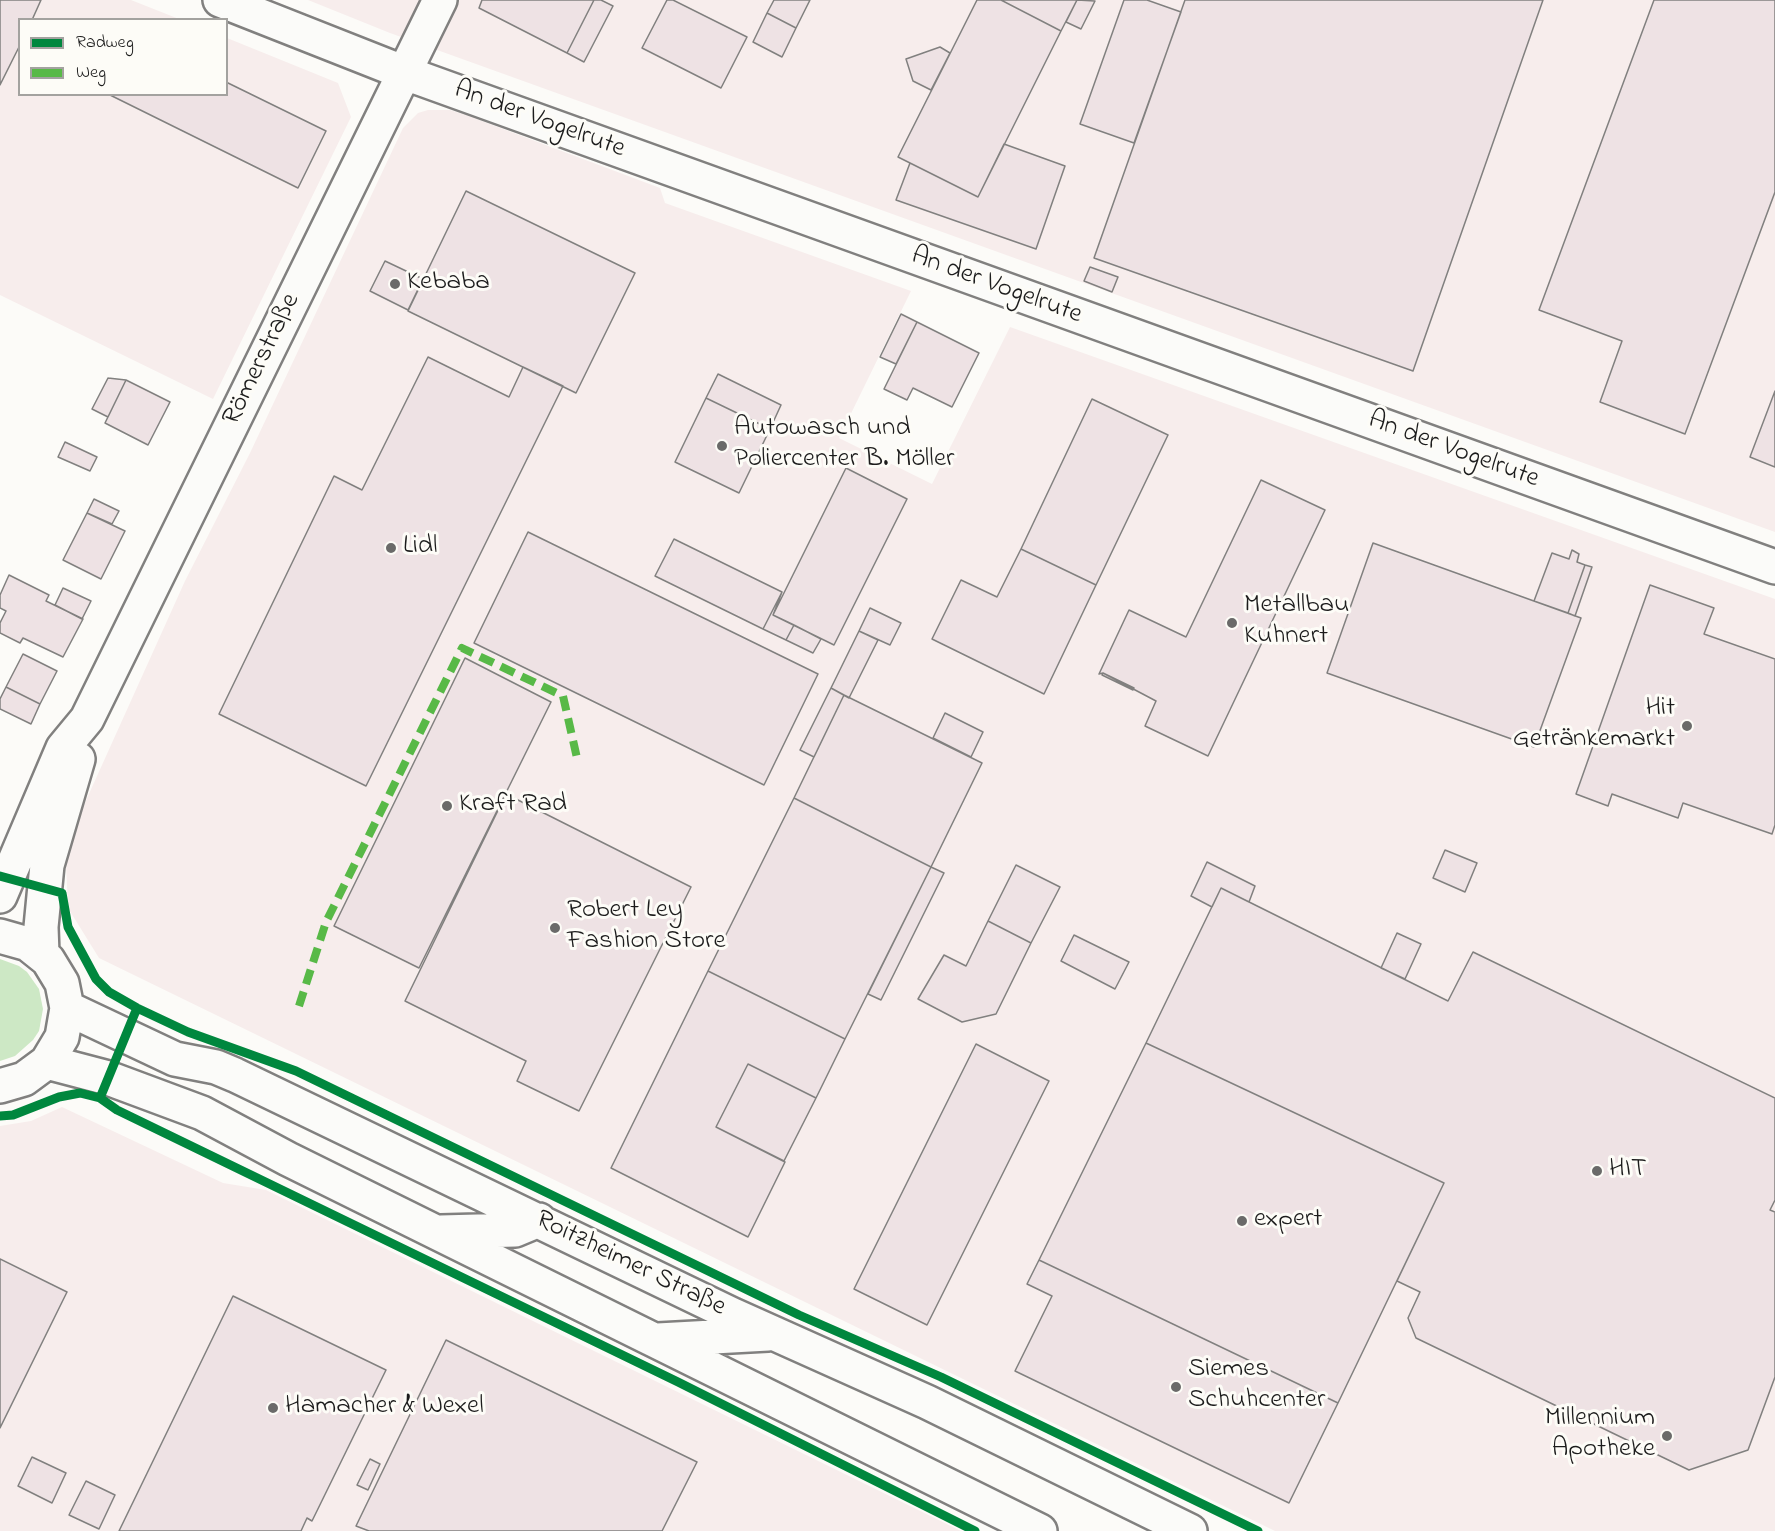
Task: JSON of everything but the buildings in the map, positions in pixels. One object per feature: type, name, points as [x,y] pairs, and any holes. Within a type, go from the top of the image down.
[{"type":"street","name":"An der Vogelrute","points":[[220,0],[405,73],[1775,567]]},
{"type":"street","name":"Römerstraße","points":[[42,954],[41,927],[47,865],[79,756],[87,720],[440,0]]},
{"type":"street","name":"Römerstraße","points":[[0,896],[63,748],[87,720]]},
{"type":"street","points":[[0,936],[20,941],[42,954],[58,975],[65,991],[67,1008],[62,1037],[47,1062],[24,1079],[0,1086]]},
{"type":"street","name":"Roitzheimer Straße","points":[[67,1008],[175,1059],[216,1067],[236,1075],[539,1220],[727,1326],[773,1334],[934,1390],[1190,1531]]},
{"type":"street","name":"Roitzheimer Straße","points":[[47,1062],[108,1078],[202,1113],[435,1232],[1040,1531]]},
{"type":"street","points":[[435,1232],[514,1230],[539,1220]]},
{"type":"street","points":[[656,1340],[727,1326]]},
{"type":"shaded area","points":[[0,0],[131,0],[176,18],[18,18],[18,96],[228,96],[228,38],[338,83],[351,117],[213,399],[0,295]]},
{"type":"shaded area","points":[[308,0],[1775,0],[1775,532],[390,33]]},
{"type":"shaded area","points":[[428,110],[450,110],[466,115],[660,188],[665,203],[911,291],[839,438],[932,484],[1010,327],[1775,599],[1775,1531],[1275,1531],[99,958],[68,908],[66,864],[79,816],[185,581],[250,453],[403,128],[418,113]]},
{"type":"shaded area","points":[[62,1107],[223,1183],[266,1190],[961,1531],[0,1531],[0,1126],[31,1121]]},
{"type":"green space","points":[[0,959],[19,966],[27,972],[39,989],[43,1009],[39,1031],[33,1040],[15,1056],[0,1061]]},
{"type":"marked path","points":[[299,1006],[326,922],[462,648],[563,696],[577,758]]},
{"type":"cycle path","points":[[0,876],[62,893],[68,927],[96,979],[109,992],[137,1008],[188,1032],[296,1071],[799,1315],[941,1377],[1258,1531]]},
{"type":"cycle path","points":[[100,1098],[137,1008]]},
{"type":"cycle path","points":[[0,1116],[13,1115],[59,1097],[80,1093],[100,1098],[117,1110],[678,1382],[975,1531]]},
{"type":"place","name":"Kebaba","points":[[395,284]]},
{"type":"place","name":"Autowasch und Poliercenter B. Möller","points":[[722,446]]},
{"type":"place","name":"Lidl","points":[[391,548]]},
{"type":"place","name":"Metallbau Kuhnert","points":[[1232,623]]},
{"type":"place","name":"Hit Getränkemarkt","points":[[1687,726]]},
{"type":"place","name":"Kraft Rad","points":[[447,806]]},
{"type":"place","name":"Robert Ley Fashion Store","points":[[555,928]]},
{"type":"place","name":"HIT","points":[[1597,1171]]},
{"type":"place","name":"expert","points":[[1242,1221]]},
{"type":"place","name":"Siemes Schuhcenter","points":[[1176,1387]]},
{"type":"place","name":"Hamacher & Wexel","points":[[273,1408]]},
{"type":"place","name":"Millennium Apotheke","points":[[1667,1436]]}]
